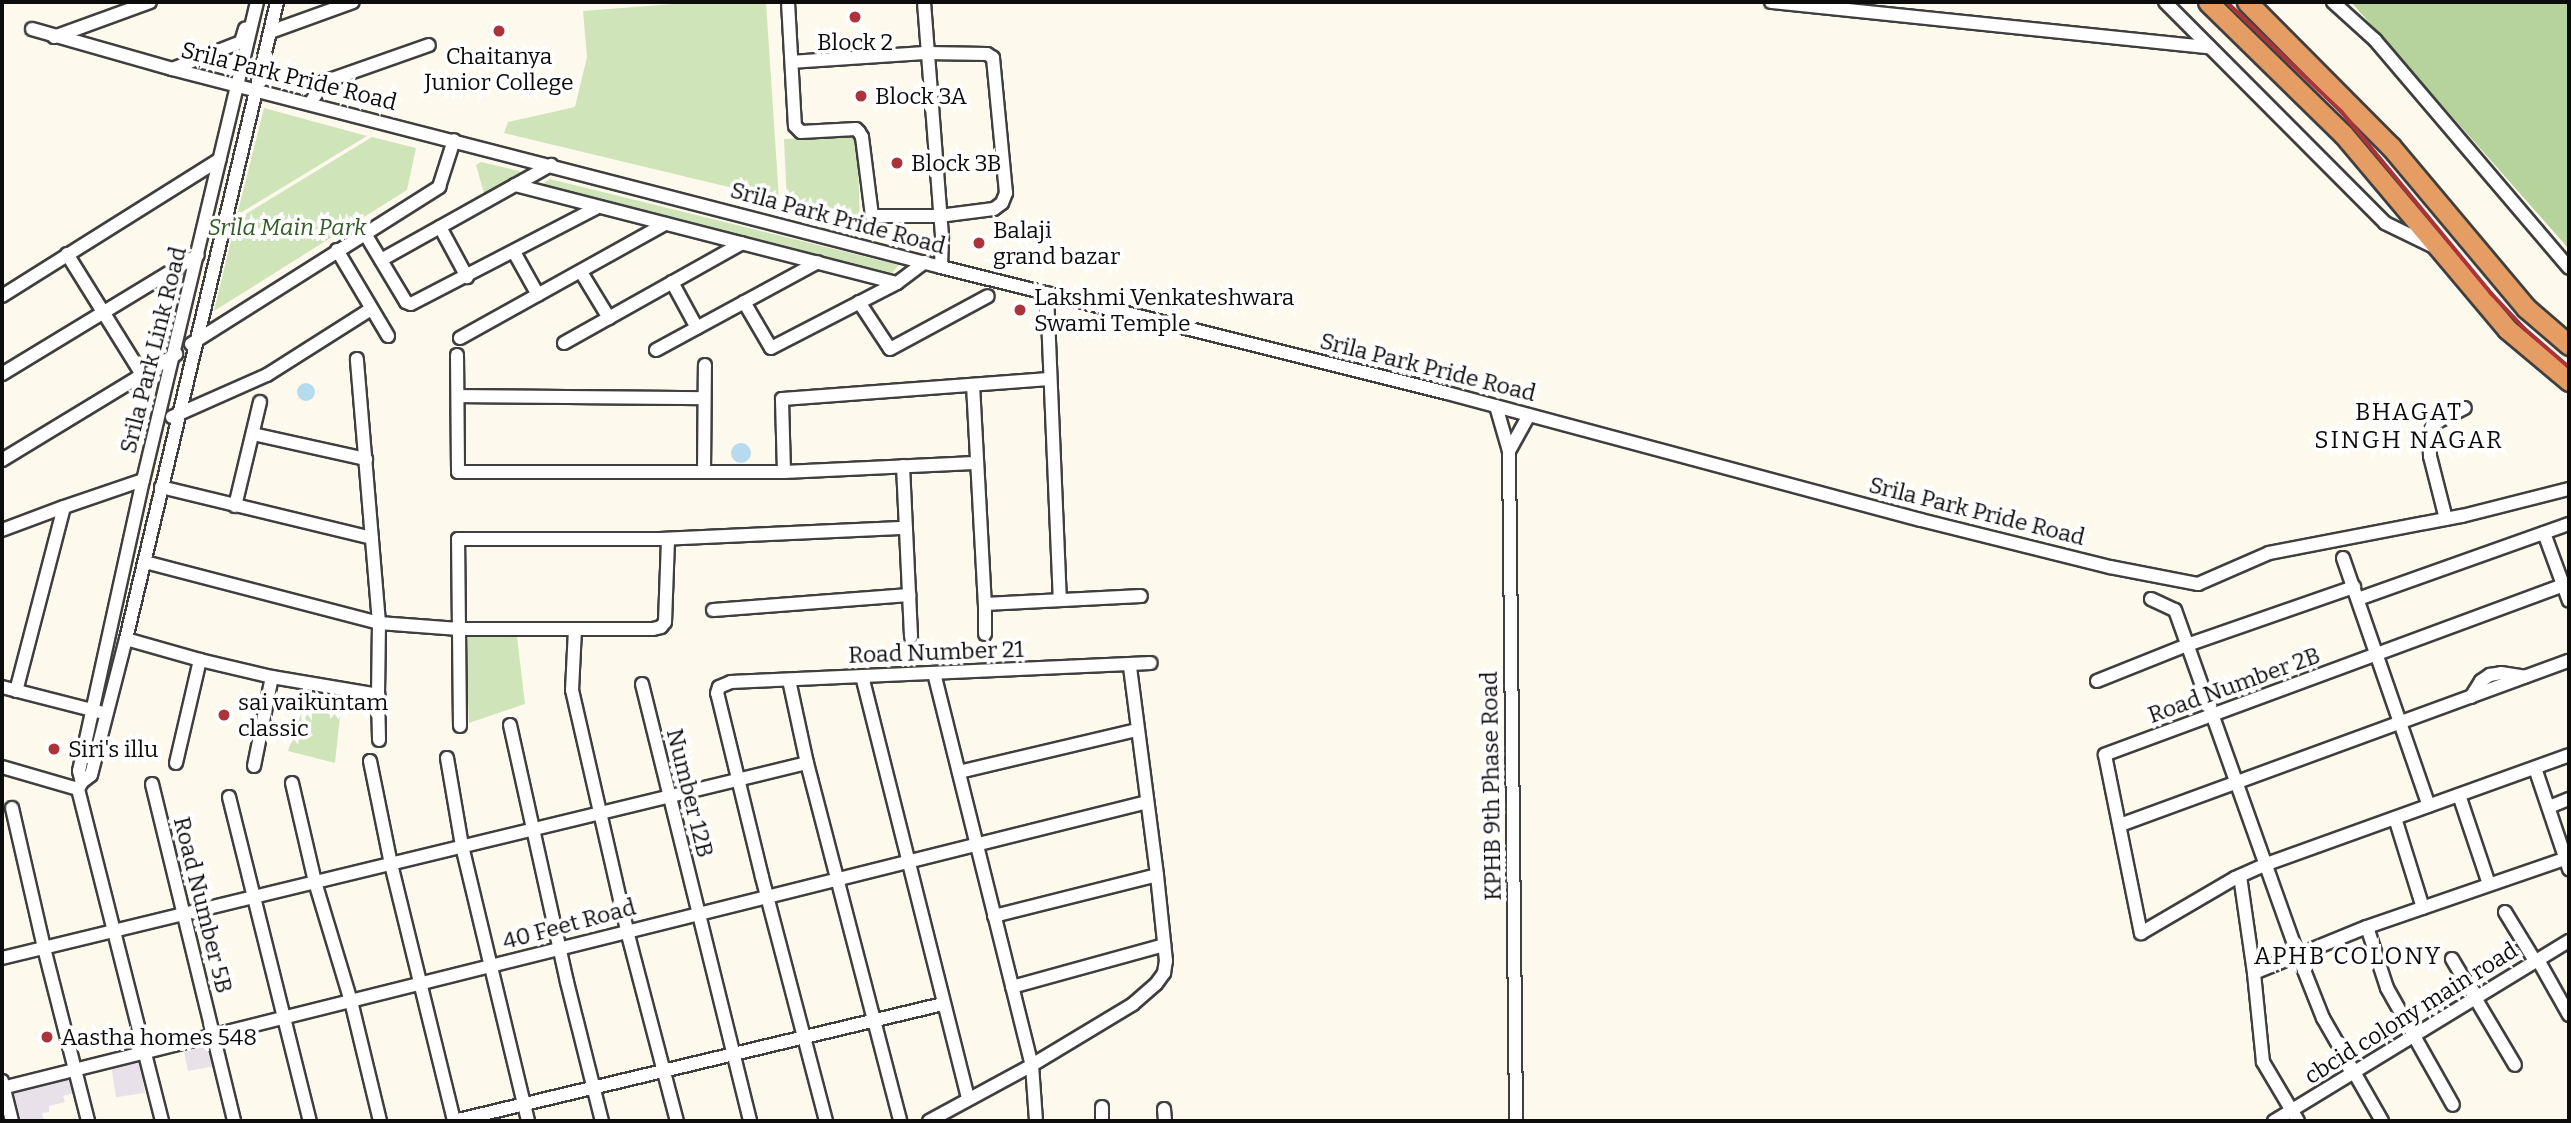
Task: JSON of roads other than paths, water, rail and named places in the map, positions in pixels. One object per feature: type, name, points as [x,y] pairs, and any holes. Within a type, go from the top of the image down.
[{"type":"highway","points":[[2208,2],[2333,123],[2507,329],[2569,381]]},
{"type":"highway","points":[[2247,2],[2391,147],[2526,308],[2569,345]]},
{"type":"highway","points":[[2333,123],[2351,104]]},
{"type":"street","points":[[54,37],[150,2]]},
{"type":"street","points":[[173,69],[241,42],[251,2]]},
{"type":"street","name":"Srila Park Link Road","points":[[80,785],[79,771],[143,480],[175,355],[257,2]]},
{"type":"street","name":"Srila Park Link Road","points":[[80,785],[91,775],[127,639],[177,417],[277,2]]},
{"type":"street","points":[[270,32],[353,2]]},
{"type":"street","points":[[788,2],[792,62],[798,130],[856,129],[862,136],[872,216],[939,216],[993,209],[1002,203],[1006,193],[993,58],[987,54],[926,53],[792,62]]},
{"type":"street","points":[[924,2],[941,267]]},
{"type":"street","points":[[1771,2],[2210,47]]},
{"type":"street","points":[[2165,2],[2385,223],[2438,249]]},
{"type":"street","points":[[2333,2],[2375,40],[2569,268]]},
{"type":"street","name":"Srila Park Pride Road","points":[[32,29],[173,69],[941,267],[1496,406],[1920,520],[2110,567],[2199,584],[2270,553],[2446,519],[2569,489]]},
{"type":"street","points":[[311,103],[324,82],[429,45]]},
{"type":"street","points":[[2,460],[143,376],[364,232],[439,187],[454,140]]},
{"type":"street","points":[[2,296],[220,159]]},
{"type":"street","points":[[381,260],[551,165]]},
{"type":"street","points":[[515,186],[897,283]]},
{"type":"street","points":[[364,232],[407,302],[411,304],[596,208]]},
{"type":"street","points":[[460,338],[665,223]]},
{"type":"street","points":[[440,227],[467,277]]},
{"type":"street","points":[[564,343],[742,243]]},
{"type":"street","points":[[337,250],[388,336]]},
{"type":"street","points":[[514,252],[538,295]]},
{"type":"street","points":[[67,254],[143,376]]},
{"type":"street","points":[[2,374],[198,255]]},
{"type":"street","points":[[656,350],[818,262]]},
{"type":"street","points":[[744,302],[771,348],[897,283],[925,262]]},
{"type":"street","points":[[580,272],[609,318]]},
{"type":"street","points":[[672,282],[697,328]]},
{"type":"street","points":[[1047,293],[1060,599]]},
{"type":"street","points":[[859,302],[890,349],[988,296]]},
{"type":"street","points":[[160,415],[177,417],[267,375],[371,309]]},
{"type":"street","points":[[457,355],[458,472],[785,472],[977,463]]},
{"type":"street","points":[[357,359],[379,623],[379,740]]},
{"type":"street","points":[[704,472],[705,365]]},
{"type":"street","points":[[785,472],[782,399],[1049,379]]},
{"type":"street","points":[[973,385],[985,634]]},
{"type":"street","points":[[458,396],[705,398]]},
{"type":"street","points":[[235,506],[260,402]]},
{"type":"street","name":"KPHB 9th Phase Road","points":[[1496,406],[1509,451],[1516,1121]]},
{"type":"street","points":[[2446,519],[2430,456],[2429,433],[2437,422],[2465,408]]},
{"type":"street","name":"KPHB 9th Phase Road","points":[[1509,451],[1529,415]]},
{"type":"street","points":[[253,434],[366,459]]},
{"type":"street","points":[[903,466],[911,637]]},
{"type":"street","points":[[2,530],[143,480]]},
{"type":"street","points":[[161,487],[372,538]]},
{"type":"street","points":[[16,691],[64,507]]},
{"type":"street","points":[[2097,681],[2187,645],[2569,524]]},
{"type":"street","points":[[460,726],[457,539],[668,539],[906,528]]},
{"type":"street","points":[[2544,533],[2566,584],[2569,601]]},
{"type":"street","points":[[145,562],[379,623],[459,629],[661,627],[665,622],[668,539]]},
{"type":"street","points":[[2343,558],[2429,806]]},
{"type":"street","name":"Road Number 2B","points":[[2120,825],[2105,755],[2566,584]]},
{"type":"street","points":[[713,610],[909,595]]},
{"type":"street","points":[[985,604],[1141,596]]},
{"type":"street","points":[[2151,599],[2175,610],[2237,781],[2264,865],[2323,1018],[2382,1121]]},
{"type":"street","points":[[575,629],[572,690],[627,931],[677,1121]]},
{"type":"street","points":[[127,639],[272,677],[378,695]]},
{"type":"street","points":[[176,763],[200,660]]},
{"type":"street","points":[[2569,661],[2525,677],[2501,673],[2490,675],[2481,681],[2470,698],[2400,721],[2120,825],[2141,933],[2264,865],[2569,755]]},
{"type":"street","name":"Road Number 21","points":[[738,779],[717,693],[723,684],[1151,663]]},
{"type":"street","points":[[929,1121],[1032,1065],[1133,1004],[1156,984],[1164,973],[1157,875],[1130,666]]},
{"type":"street","points":[[934,673],[1032,1065],[1036,1121]]},
{"type":"street","points":[[862,676],[968,1099]]},
{"type":"street","points":[[254,766],[272,677]]},
{"type":"street","points":[[789,680],[807,763],[900,1121]]},
{"type":"street","name":"Number 12B","points":[[642,684],[750,1121]]},
{"type":"street","points":[[2,687],[108,713]]},
{"type":"street","points":[[510,725],[602,1121]]},
{"type":"street","points":[[959,772],[1138,730]]},
{"type":"street","points":[[447,758],[462,846],[528,1121]]},
{"type":"street","points":[[370,761],[391,864],[454,1121],[524,1107],[943,1004]]},
{"type":"street","points":[[2,958],[807,763]]},
{"type":"street","points":[[2,767],[80,785],[162,1121]]},
{"type":"street","points":[[2254,973],[2489,884],[2566,864],[2535,768]]},
{"type":"street","points":[[738,779],[826,1121]]},
{"type":"street","points":[[292,783],[315,882],[351,1002],[380,1121]]},
{"type":"street","name":"Road Number 5B","points":[[152,784],[234,1121]]},
{"type":"street","points":[[2459,795],[2489,884]]},
{"type":"street","points":[[229,797],[310,1121]]},
{"type":"street","points":[[2549,807],[2569,799]]},
{"type":"street","name":"40 Feet Road","points":[[2,1085],[420,985],[698,912],[1147,802]]},
{"type":"street","points":[[12,808],[88,1121]]},
{"type":"street","points":[[2395,818],[2423,908]]},
{"type":"street","points":[[994,916],[1157,875]]},
{"type":"street","points":[[2240,876],[2263,1062],[2295,1116]]},
{"type":"street","points":[[2505,912],[2569,1015]]},
{"type":"street","points":[[2367,928],[2388,988],[2453,1105]]},
{"type":"street","name":"cbcid colony main road","points":[[2274,1121],[2295,1116],[2354,1073],[2569,941]]},
{"type":"street","points":[[1012,987],[1164,945]]},
{"type":"street","points":[[2452,960],[2515,1066]]},
{"type":"street","points":[[2,1085],[12,1121]]},
{"type":"street","points":[[1102,1107],[1102,1121]]},
{"type":"water","points":[[306,383],[312,386],[315,392],[312,398],[306,401],[300,398],[297,392],[300,386]]},
{"type":"water","points":[[741,443],[748,446],[751,453],[748,460],[741,463],[734,460],[731,453],[734,446]]},
{"type":"railway","points":[[2227,2],[2342,112],[2491,293],[2524,328],[2569,367]]},
{"type":"place","name":"Block 2","points":[[855,17]]},
{"type":"place","name":"Chaitanya Junior College","points":[[499,31]]},
{"type":"place","name":"Block 3A","points":[[861,96]]},
{"type":"place","name":"Block 3B","points":[[897,163]]},
{"type":"place","name":"Balaji grand bazar","points":[[979,243]]},
{"type":"place","name":"Lakshmi Venkateshwara Swami Temple","points":[[1020,310]]},
{"type":"place","name":"sai vaikuntam classic","points":[[224,715]]},
{"type":"place","name":"Siri's illu","points":[[54,749]]},
{"type":"place","name":"Aastha homes 548","points":[[47,1037]]},
{"type":"district","name":"BHAGAT SINGH NAGAR","points":[[2409,427]]},
{"type":"district","name":"APHB COLONY","points":[[2348,957]]},
{"type":"park label","name":"Srila Main Park","points":[[287,227]]}]
